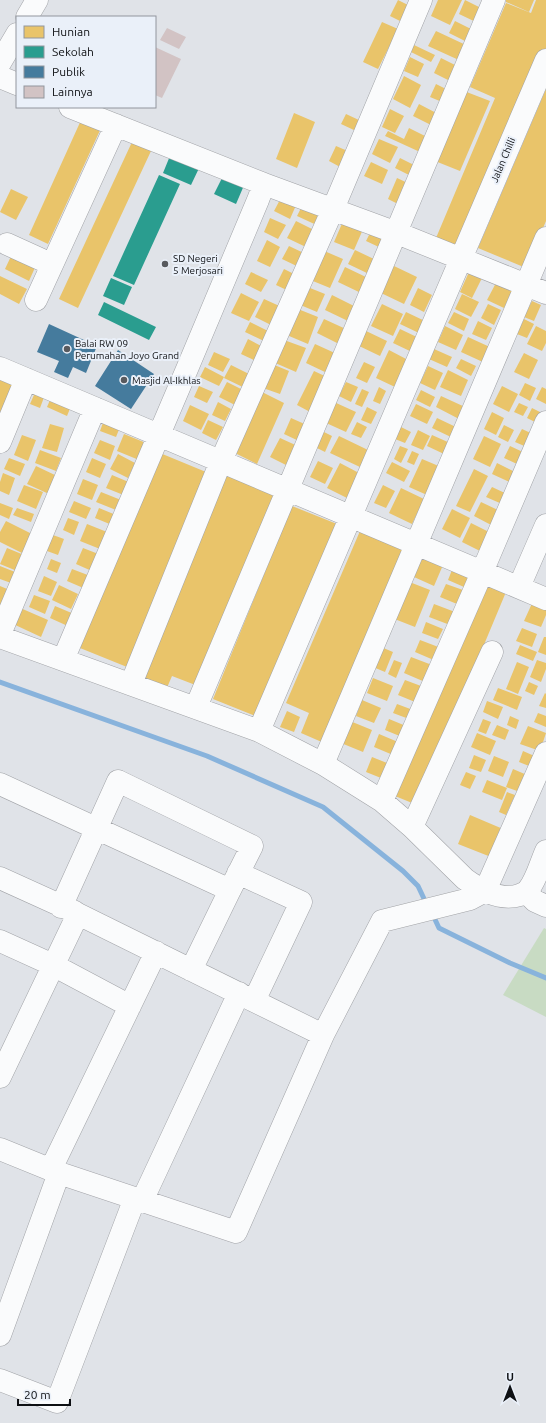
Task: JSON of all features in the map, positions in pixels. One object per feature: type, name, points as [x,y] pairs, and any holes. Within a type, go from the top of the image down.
[{"type":"street","points":[[28,16],[37,0]]},
{"type":"street","points":[[131,684],[221,461],[333,209],[421,0]]},
{"type":"street","points":[[196,707],[287,489],[397,234],[494,0]]},
{"type":"street","points":[[0,63],[16,36]]},
{"type":"street","name":"Jalan Chilli","points":[[259,731],[546,60]]},
{"type":"street","points":[[0,77],[16,84]]},
{"type":"street","points":[[73,108],[546,293]]},
{"type":"street","points":[[36,300],[51,264],[116,125]]},
{"type":"street","points":[[63,660],[264,184]]},
{"type":"street","points":[[323,764],[546,238]]},
{"type":"street","points":[[7,244],[51,264]]},
{"type":"street","points":[[0,368],[546,599]]},
{"type":"street","points":[[0,442],[26,379]]},
{"type":"street","points":[[0,634],[95,408]]},
{"type":"street","points":[[382,801],[483,572],[546,422]]},
{"type":"street","points":[[519,587],[546,526]]},
{"type":"street","points":[[0,637],[259,731],[323,764],[382,801],[412,827],[465,879],[478,895]]},
{"type":"street","points":[[412,827],[492,652]]},
{"type":"street","points":[[478,895],[538,793],[546,752]]},
{"type":"street","points":[[0,1077],[53,965],[96,829],[118,781],[252,846],[191,970]]},
{"type":"street","points":[[0,784],[96,829],[234,882],[301,902],[246,997],[139,1199],[58,1402],[0,1380]]},
{"type":"street","points":[[0,1149],[55,1171],[236,1232],[323,1035],[382,921],[478,895],[512,897],[526,892],[546,851]]},
{"type":"street","points":[[0,878],[70,910],[323,1035]]},
{"type":"street","points":[[526,892],[535,901],[546,906]]},
{"type":"street","points":[[0,941],[53,965],[130,1006]]},
{"type":"street","points":[[0,1335],[55,1171],[156,952]]},
{"type":"green space","points":[[544,928],[546,929],[546,1017],[503,995]]},
{"type":"building: Hunian","points":[[398,0],[408,5],[400,21],[390,16]]},
{"type":"building: Hunian","points":[[438,0],[462,0],[450,25],[431,16]]},
{"type":"building: Hunian","points":[[465,0],[487,11],[480,24],[459,14]]},
{"type":"building: Hunian","points":[[506,0],[534,0],[529,12],[506,2]]},
{"type":"building: Hunian","points":[[536,0],[546,0],[546,48],[462,248],[436,238],[495,98],[470,87],[506,3],[531,13]]},
{"type":"building: Hunian","points":[[455,21],[475,31],[469,43],[449,33]]},
{"type":"building: Hunian","points":[[382,22],[398,29],[378,69],[363,62]]},
{"type":"building: Hunian","points":[[436,31],[468,46],[461,61],[428,46]]},
{"type":"building: Hunian","points":[[414,45],[435,55],[431,62],[411,52]]},
{"type":"building: Hunian","points":[[410,57],[424,64],[418,77],[404,71]]},
{"type":"building: Hunian","points":[[441,58],[461,68],[454,83],[434,73]]},
{"type":"building: Hunian","points":[[404,76],[421,85],[410,108],[393,99]]},
{"type":"building: Hunian","points":[[436,84],[448,90],[442,102],[430,97]]},
{"type":"building: Hunian","points":[[546,89],[546,221],[526,268],[478,248]]},
{"type":"building: Hunian","points":[[464,91],[490,101],[460,171],[435,161]]},
{"type":"building: Hunian","points":[[419,104],[442,116],[437,128],[413,116]]},
{"type":"building: Hunian","points":[[390,109],[404,116],[395,133],[382,127]]},
{"type":"building: Hunian","points":[[294,113],[315,122],[297,168],[276,159]]},
{"type":"building: Hunian","points":[[346,114],[361,121],[356,131],[341,124]]},
{"type":"building: Hunian","points":[[82,118],[102,126],[48,244],[29,235]]},
{"type":"building: Hunian","points":[[409,128],[427,137],[420,152],[385,136],[388,131],[404,139]]},
{"type":"building: Hunian","points":[[379,139],[398,147],[390,163],[372,154]]},
{"type":"building: Hunian","points":[[132,142],[151,151],[78,308],[59,299]]},
{"type":"building: Hunian","points":[[336,146],[350,152],[342,168],[329,161]]},
{"type":"building: Hunian","points":[[400,158],[418,167],[413,177],[395,168]]},
{"type":"building: Hunian","points":[[371,162],[388,170],[382,184],[364,176]]},
{"type":"building: Hunian","points":[[397,178],[412,185],[402,206],[388,199]]},
{"type":"building: Hunian","points":[[11,189],[28,197],[16,220],[0,212]]},
{"type":"building: Hunian","points":[[282,196],[297,203],[290,219],[274,211]]},
{"type":"building: Hunian","points":[[303,204],[328,216],[323,228],[297,216]]},
{"type":"building: Hunian","points":[[270,218],[286,225],[278,239],[264,232]]},
{"type":"building: Hunian","points":[[344,219],[364,227],[354,250],[334,242]]},
{"type":"building: Hunian","points":[[296,221],[316,231],[308,248],[287,238]]},
{"type":"building: Hunian","points":[[372,229],[387,236],[381,248],[366,241]]},
{"type":"building: Hunian","points":[[267,240],[280,247],[270,267],[257,261]]},
{"type":"building: Hunian","points":[[289,246],[310,256],[303,269],[282,259]]},
{"type":"building: Hunian","points":[[322,250],[343,259],[330,288],[308,279]]},
{"type":"building: Hunian","points":[[355,250],[376,260],[369,274],[348,264]]},
{"type":"building: Hunian","points":[[13,252],[37,263],[29,281],[5,269]]},
{"type":"building: Hunian","points":[[394,266],[417,277],[404,304],[381,293]]},
{"type":"building: Hunian","points":[[345,267],[368,278],[361,293],[338,282]]},
{"type":"building: Hunian","points":[[284,269],[300,277],[293,293],[276,285]]},
{"type":"building: Hunian","points":[[251,272],[268,280],[261,292],[245,284]]},
{"type":"building: Hunian","points":[[469,272],[482,278],[472,298],[460,292]]},
{"type":"building: Hunian","points":[[0,276],[27,289],[19,304],[0,294]]},
{"type":"building: Hunian","points":[[497,281],[513,289],[504,308],[487,300]]},
{"type":"building: Hunian","points":[[305,286],[325,294],[317,312],[298,304]]},
{"type":"building: Hunian","points":[[418,288],[432,295],[424,312],[410,305]]},
{"type":"building: Hunian","points":[[241,293],[259,302],[249,321],[231,313]]},
{"type":"building: Hunian","points":[[462,294],[479,302],[471,317],[455,309]]},
{"type":"building: Hunian","points":[[332,295],[356,307],[348,321],[325,310]]},
{"type":"building: Hunian","points":[[264,299],[286,309],[277,328],[255,317]]},
{"type":"building: Hunian","points":[[532,301],[541,305],[534,321],[524,317]]},
{"type":"building: Hunian","points":[[382,304],[403,314],[393,336],[371,326]]},
{"type":"building: Hunian","points":[[488,304],[501,310],[494,325],[481,318]]},
{"type":"building: Hunian","points":[[293,307],[318,317],[308,344],[282,333]]},
{"type":"building: Hunian","points":[[406,312],[427,322],[421,334],[400,324]]},
{"type":"building: Hunian","points":[[454,312],[469,319],[464,331],[448,323]]},
{"type":"building: Hunian","points":[[324,319],[348,330],[341,345],[317,333]]},
{"type":"building: Hunian","points":[[524,319],[534,324],[527,338],[517,334]]},
{"type":"building: Hunian","points":[[478,321],[492,328],[486,340],[472,334]]},
{"type":"building: Hunian","points":[[250,322],[270,332],[266,342],[245,332]]},
{"type":"building: Hunian","points":[[445,326],[463,335],[456,350],[438,342]]},
{"type":"building: Hunian","points":[[536,326],[546,331],[546,343],[542,351],[527,344]]},
{"type":"building: Hunian","points":[[400,329],[421,339],[414,353],[393,343]]},
{"type":"building: Hunian","points":[[364,330],[387,341],[380,356],[357,345]]},
{"type":"building: Hunian","points":[[468,337],[492,348],[485,363],[461,352]]},
{"type":"building: Hunian","points":[[248,339],[265,348],[258,362],[241,354]]},
{"type":"building: Hunian","points":[[284,340],[306,348],[296,372],[273,362]]},
{"type":"building: Hunian","points":[[315,344],[337,354],[327,373],[306,363]]},
{"type":"building: Hunian","points":[[434,349],[452,357],[447,367],[429,359]]},
{"type":"building: Hunian","points":[[389,350],[408,360],[395,387],[376,378]]},
{"type":"building: Hunian","points":[[214,352],[230,359],[223,372],[208,365]]},
{"type":"building: Hunian","points":[[524,353],[538,360],[529,379],[514,372]]},
{"type":"building: Hunian","points":[[461,359],[476,366],[471,376],[456,368]]},
{"type":"building: Hunian","points":[[364,362],[375,367],[367,383],[356,378]]},
{"type":"building: Hunian","points":[[272,364],[289,371],[280,394],[263,388]]},
{"type":"building: Hunian","points":[[231,365],[255,377],[249,390],[224,378]]},
{"type":"building: Hunian","points":[[428,366],[443,373],[435,390],[420,383]]},
{"type":"building: Hunian","points":[[205,367],[224,377],[219,386],[200,377]]},
{"type":"building: Hunian","points":[[448,370],[468,380],[461,396],[440,387]]},
{"type":"building: Hunian","points":[[314,371],[329,378],[312,413],[297,405]]},
{"type":"building: Hunian","points":[[0,374],[19,381],[0,430]]},
{"type":"building: Hunian","points":[[227,382],[245,391],[237,406],[219,397]]},
{"type":"building: Hunian","points":[[346,382],[358,387],[351,402],[339,396]]},
{"type":"building: Hunian","points":[[525,383],[536,388],[530,401],[519,395]]},
{"type":"building: Hunian","points":[[199,386],[213,392],[207,403],[194,397]]},
{"type":"building: Hunian","points":[[502,386],[518,394],[509,412],[493,404]]},
{"type":"building: Hunian","points":[[379,387],[386,391],[380,404],[373,401]]},
{"type":"building: Hunian","points":[[542,387],[546,389],[546,404],[536,399]]},
{"type":"building: Hunian","points":[[37,388],[46,392],[40,408],[30,404]]},
{"type":"building: Hunian","points":[[362,389],[369,392],[362,407],[355,404]]},
{"type":"building: Hunian","points":[[421,390],[435,397],[430,407],[416,400]]},
{"type":"building: Hunian","points":[[260,391],[284,403],[257,464],[233,452]]},
{"type":"building: Hunian","points":[[53,393],[73,401],[67,416],[47,407]]},
{"type":"building: Hunian","points":[[441,396],[465,407],[459,419],[436,407]]},
{"type":"building: Hunian","points":[[218,402],[231,409],[225,421],[212,415]]},
{"type":"building: Hunian","points":[[334,402],[356,412],[346,432],[324,422]]},
{"type":"building: Hunian","points":[[519,403],[528,407],[523,416],[514,412]]},
{"type":"building: Hunian","points":[[416,404],[433,412],[427,424],[410,416]]},
{"type":"building: Hunian","points":[[190,405],[209,414],[201,430],[183,421]]},
{"type":"building: Hunian","points":[[367,407],[377,412],[371,424],[361,420]]},
{"type":"building: Hunian","points":[[532,408],[544,414],[539,424],[527,418]]},
{"type":"building: Hunian","points":[[492,412],[504,418],[496,435],[484,429]]},
{"type":"building: Hunian","points":[[291,418],[309,426],[301,442],[284,434]]},
{"type":"building: Hunian","points":[[437,418],[458,428],[453,438],[432,428]]},
{"type":"building: Hunian","points":[[104,420],[120,427],[116,437],[100,431]]},
{"type":"building: Hunian","points":[[208,420],[223,427],[216,440],[202,433]]},
{"type":"building: Hunian","points":[[357,422],[367,427],[361,438],[351,434]]},
{"type":"building: Hunian","points":[[50,424],[64,428],[57,452],[42,448]]},
{"type":"building: Hunian","points":[[504,425],[514,430],[508,442],[498,437]]},
{"type":"building: Hunian","points":[[401,427],[411,432],[405,443],[395,439]]},
{"type":"building: Hunian","points":[[522,429],[535,435],[529,448],[515,442]]},
{"type":"building: Hunian","points":[[320,430],[332,436],[325,452],[313,446]]},
{"type":"building: Hunian","points":[[418,430],[430,436],[423,450],[411,445]]},
{"type":"building: Hunian","points":[[124,434],[146,443],[139,460],[117,451]]},
{"type":"building: Hunian","points":[[22,435],[36,440],[28,461],[14,455]]},
{"type":"building: Hunian","points":[[432,435],[450,443],[444,454],[427,446]]},
{"type":"building: Hunian","points":[[339,436],[368,450],[360,467],[330,453]]},
{"type":"building: Hunian","points":[[484,436],[501,444],[490,467],[473,459]]},
{"type":"building: Hunian","points":[[280,438],[302,448],[292,468],[270,457]]},
{"type":"building: Hunian","points":[[100,440],[115,446],[110,460],[94,453]]},
{"type":"building: Hunian","points":[[400,446],[408,449],[401,463],[394,459]]},
{"type":"building: Hunian","points":[[510,446],[525,453],[519,465],[504,458]]},
{"type":"building: Hunian","points":[[40,450],[61,458],[56,471],[35,463]]},
{"type":"building: Hunian","points":[[412,451],[419,454],[414,465],[407,462]]},
{"type":"building: Hunian","points":[[160,453],[206,472],[127,667],[80,648]]},
{"type":"building: Hunian","points":[[118,454],[135,463],[128,478],[110,469]]},
{"type":"building: Hunian","points":[[9,458],[25,464],[20,476],[4,469]]},
{"type":"building: Hunian","points":[[92,458],[106,464],[100,478],[86,472]]},
{"type":"building: Hunian","points":[[422,459],[441,467],[427,495],[409,487]]},
{"type":"building: Hunian","points":[[318,461],[333,468],[325,484],[310,477]]},
{"type":"building: Hunian","points":[[392,462],[410,471],[404,482],[386,473]]},
{"type":"building: Hunian","points":[[340,463],[359,473],[347,498],[327,488]]},
{"type":"building: Hunian","points":[[497,463],[519,474],[514,484],[492,474]]},
{"type":"building: Hunian","points":[[36,466],[57,476],[49,494],[27,484]]},
{"type":"building: Hunian","points":[[474,469],[488,476],[470,512],[456,506]]},
{"type":"building: Hunian","points":[[3,473],[15,478],[9,495],[0,491],[0,482]]},
{"type":"building: Hunian","points":[[227,474],[278,495],[198,686],[172,676],[166,690],[142,680]]},
{"type":"building: Hunian","points":[[112,475],[131,483],[126,496],[106,488]]},
{"type":"building: Hunian","points":[[83,479],[98,485],[92,500],[77,494]]},
{"type":"building: Hunian","points":[[24,485],[43,492],[36,509],[17,501]]},
{"type":"building: Hunian","points":[[383,485],[395,491],[386,508],[374,503]]},
{"type":"building: Hunian","points":[[492,487],[507,494],[502,504],[486,497]]},
{"type":"building: Hunian","points":[[401,488],[424,499],[412,524],[389,513]]},
{"type":"building: Hunian","points":[[101,492],[121,500],[116,510],[96,502]]},
{"type":"building: Hunian","points":[[74,501],[91,508],[86,519],[69,512]]},
{"type":"building: Hunian","points":[[481,502],[500,511],[493,526],[474,516]]},
{"type":"building: Hunian","points":[[0,503],[13,508],[9,519],[0,515]]},
{"type":"building: Hunian","points":[[292,506],[337,524],[258,717],[213,699]]},
{"type":"building: Hunian","points":[[17,508],[34,514],[31,522],[13,515]]},
{"type":"building: Hunian","points":[[99,508],[116,515],[112,525],[95,518]]},
{"type":"building: Hunian","points":[[452,509],[470,518],[460,538],[442,529]]},
{"type":"building: Hunian","points":[[68,518],[79,522],[74,535],[63,530]]},
{"type":"building: Hunian","points":[[6,521],[34,535],[24,554],[0,542],[0,532]]},
{"type":"building: Hunian","points":[[471,523],[493,534],[484,553],[462,542]]},
{"type":"building: Hunian","points":[[87,524],[107,532],[100,549],[80,541]]},
{"type":"building: Hunian","points":[[360,531],[406,551],[324,743],[301,733],[309,713],[286,703]]},
{"type":"building: Hunian","points":[[53,535],[64,539],[58,555],[47,551]]},
{"type":"building: Hunian","points":[[7,548],[24,555],[17,571],[0,564]]},
{"type":"building: Hunian","points":[[83,548],[101,555],[94,572],[76,564]]},
{"type":"building: Hunian","points":[[422,557],[443,565],[434,586],[414,577]]},
{"type":"building: Hunian","points":[[51,559],[61,563],[57,573],[47,569]]},
{"type":"building: Hunian","points":[[454,565],[471,571],[464,587],[448,580]]},
{"type":"building: Hunian","points":[[0,566],[15,572],[11,583],[0,579]]},
{"type":"building: Hunian","points":[[72,569],[93,577],[88,590],[67,581]]},
{"type":"building: Hunian","points":[[44,576],[57,582],[51,596],[38,591]]},
{"type":"building: Hunian","points":[[407,581],[430,590],[415,627],[392,618]]},
{"type":"building: Hunian","points":[[484,583],[506,592],[417,805],[395,796]]},
{"type":"building: Hunian","points":[[446,584],[463,590],[457,604],[440,597]]},
{"type":"building: Hunian","points":[[59,585],[78,594],[71,609],[52,600]]},
{"type":"building: Hunian","points":[[0,586],[12,591],[6,606],[0,604]]},
{"type":"building: Hunian","points":[[34,595],[50,601],[45,614],[29,607]]},
{"type":"building: Hunian","points":[[534,599],[546,604],[546,615],[541,627],[524,621]]},
{"type":"building: Hunian","points":[[434,604],[455,612],[450,625],[429,617]]},
{"type":"building: Hunian","points":[[55,606],[74,614],[70,627],[50,618]]},
{"type":"building: Hunian","points":[[18,607],[48,620],[41,637],[11,623]]},
{"type":"building: Hunian","points":[[426,622],[443,629],[438,639],[422,633]]},
{"type":"building: Hunian","points":[[522,628],[537,634],[532,647],[516,641]]},
{"type":"building: Hunian","points":[[544,637],[546,637],[546,655],[538,652]]},
{"type":"building: Hunian","points":[[420,640],[441,648],[436,661],[415,652]]},
{"type":"building: Hunian","points":[[520,645],[537,652],[533,661],[516,654]]},
{"type":"building: Hunian","points":[[381,647],[393,652],[385,672],[373,667]]},
{"type":"building: Hunian","points":[[411,657],[432,665],[425,682],[404,673]]},
{"type":"building: Hunian","points":[[394,660],[402,663],[396,678],[388,674]]},
{"type":"building: Hunian","points":[[537,660],[546,663],[546,669],[541,682],[530,677]]},
{"type":"building: Hunian","points":[[517,662],[529,667],[518,694],[506,689]]},
{"type":"building: Hunian","points":[[373,678],[393,686],[387,701],[367,693]]},
{"type":"building: Hunian","points":[[405,680],[421,686],[415,702],[398,695]]},
{"type":"building: Hunian","points":[[529,682],[538,686],[534,695],[525,691]]},
{"type":"building: Hunian","points":[[498,688],[522,697],[517,710],[493,700]]},
{"type":"building: Hunian","points":[[545,693],[546,694],[546,708],[539,706]]},
{"type":"building: Hunian","points":[[362,700],[381,708],[374,723],[356,716]]},
{"type":"building: Hunian","points":[[487,701],[503,707],[498,719],[483,712]]},
{"type":"building: Hunian","points":[[397,704],[413,710],[409,719],[393,713]]},
{"type":"building: Hunian","points":[[287,711],[300,717],[294,732],[280,727]]},
{"type":"building: Hunian","points":[[538,713],[546,716],[546,727],[534,722]]},
{"type":"building: Hunian","points":[[510,716],[519,720],[516,729],[507,725]]},
{"type":"building: Hunian","points":[[389,719],[406,726],[402,737],[385,730]]},
{"type":"building: Hunian","points":[[483,719],[491,722],[486,734],[478,731]]},
{"type":"building: Hunian","points":[[350,721],[372,730],[363,752],[341,743]]},
{"type":"building: Hunian","points":[[497,725],[509,730],[505,740],[492,735]]},
{"type":"building: Hunian","points":[[528,726],[546,733],[540,751],[520,744]]},
{"type":"building: Hunian","points":[[477,733],[496,741],[490,755],[471,747]]},
{"type":"building: Hunian","points":[[379,734],[398,742],[393,755],[374,747]]},
{"type":"building: Hunian","points":[[523,751],[539,758],[534,768],[519,762]]},
{"type":"building: Hunian","points":[[474,755],[486,760],[481,772],[469,768]]},
{"type":"building: Hunian","points":[[494,756],[509,762],[503,777],[488,771]]},
{"type":"building: Hunian","points":[[372,757],[392,765],[386,780],[366,772]]},
{"type":"building: Hunian","points":[[513,769],[527,775],[520,792],[506,787]]},
{"type":"building: Hunian","points":[[466,772],[476,776],[470,789],[460,785]]},
{"type":"building: Hunian","points":[[487,780],[507,788],[502,800],[482,792]]},
{"type":"building: Hunian","points":[[507,792],[515,795],[506,815],[499,812]]},
{"type":"building: Hunian","points":[[470,815],[503,829],[491,857],[458,844]]},
{"type":"building: Sekolah","points":[[172,151],[201,164],[191,185],[163,173]]},
{"type":"building: Sekolah","points":[[224,174],[245,183],[236,204],[214,194]]},
{"type":"building: Sekolah","points":[[159,175],[180,184],[134,285],[113,276]]},
{"type":"building: Sekolah","points":[[111,278],[132,287],[124,305],[103,296]]},
{"type":"building: Sekolah","points":[[104,302],[156,327],[149,340],[98,315]]},
{"type":"building: Publik","name":"Balai RW 09 Perumahan Joyo Grand","points":[[49,324],[97,346],[86,373],[73,367],[68,378],[54,372],[59,361],[37,352]]},
{"type":"building: Publik","name":"Masjid Al-Ikhlas","points":[[118,350],[154,374],[131,409],[95,386]]},
{"type":"building: Lainnya","points":[[167,28],[186,37],[179,49],[160,40]]},
{"type":"building: Lainnya","points":[[156,47],[181,59],[162,98],[156,95]]},
{"type":"waterway","points":[[0,682],[207,756],[323,807],[403,871],[418,886],[427,905]]},
{"type":"waterway","points":[[432,913],[439,928],[510,963],[546,978]]},
{"type":"place","name":"SD Negeri 5 Merjosari","points":[[165,264]]},
{"type":"place","name":"Balai RW 09 Perumahan Joyo Grand","points":[[67,349]]},
{"type":"place","name":"Masjid Al-Ikhlas","points":[[124,380]]}]
